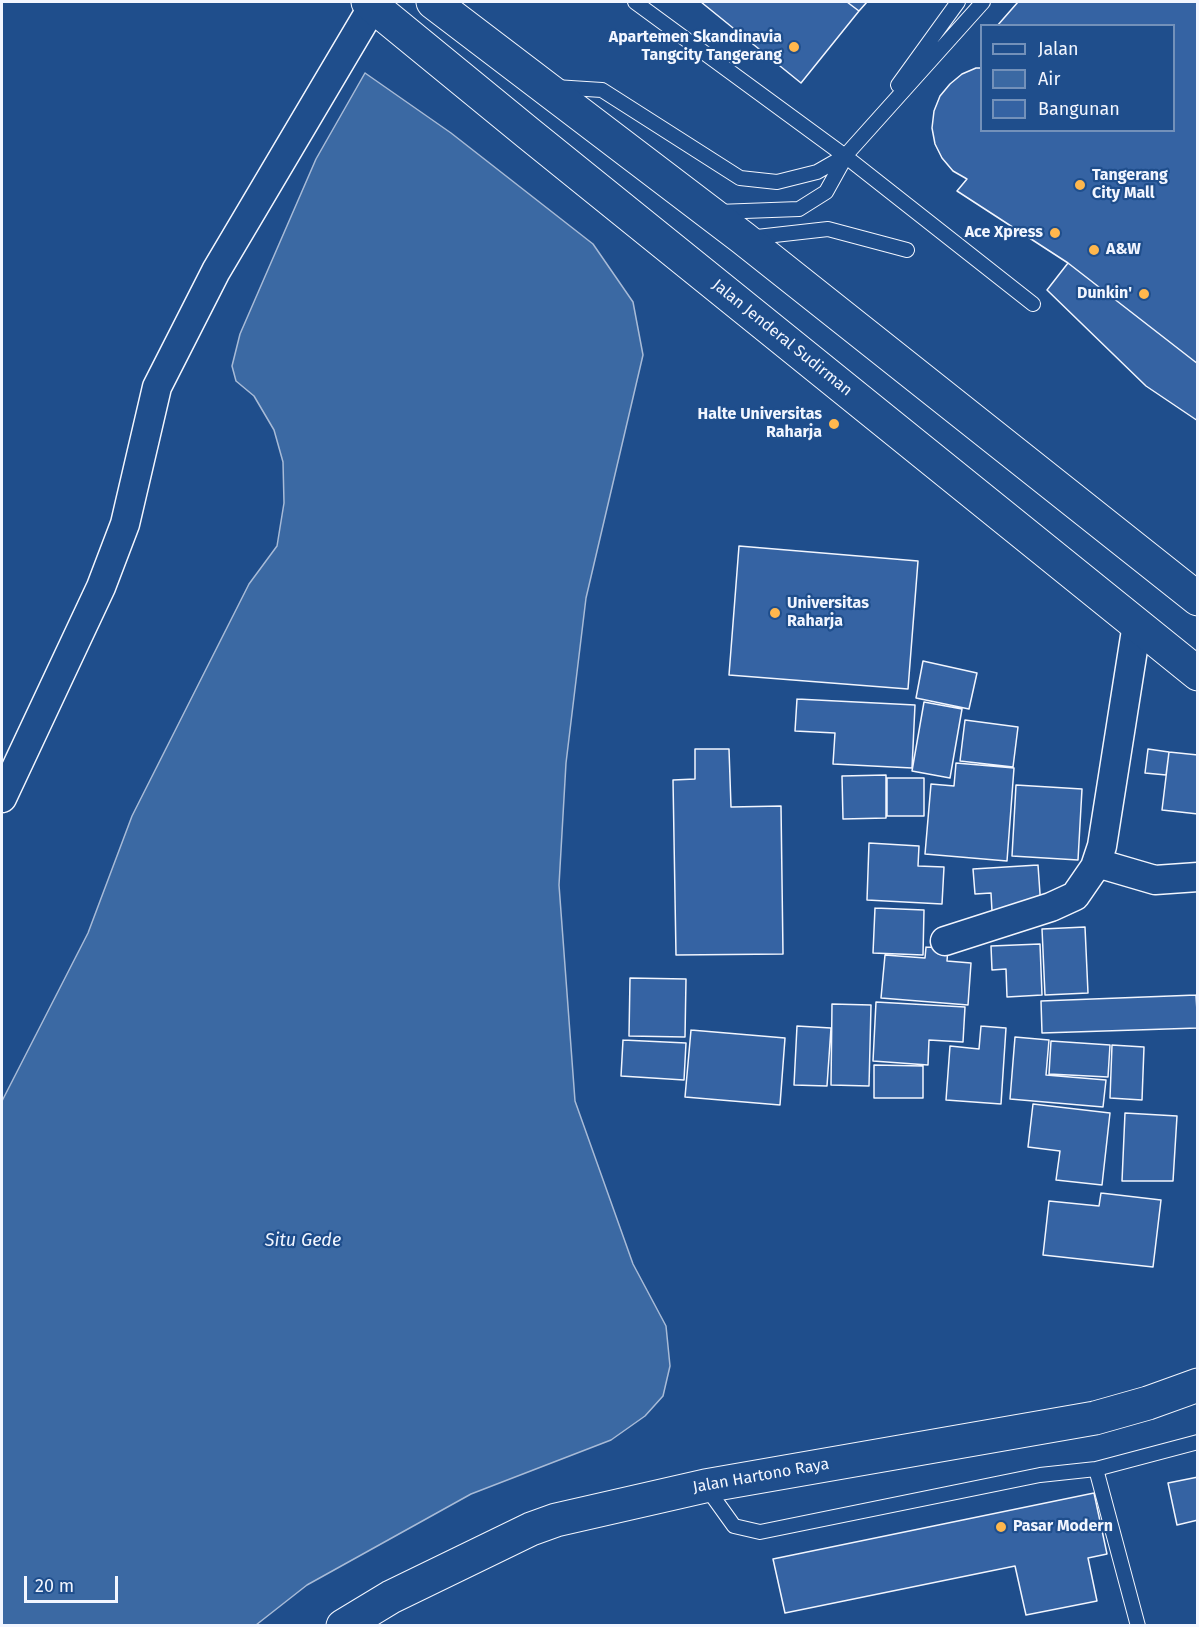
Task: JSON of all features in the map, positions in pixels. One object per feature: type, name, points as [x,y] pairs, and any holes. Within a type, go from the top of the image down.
[{"type":"main road","points":[[434,2],[547,86],[743,238],[1197,599]]},
{"type":"main road","name":"Jalan Jenderal Sudirman","points":[[370,4],[1197,674]]},
{"type":"main road","name":"Jalan Hartono Raya","points":[[343,1626],[391,1597],[531,1529],[572,1516],[705,1485],[1095,1418],[1148,1403],[1197,1385]]},
{"type":"street","points":[[2,798],[101,587],[125,524],[157,387],[216,271],[370,4]]},
{"type":"street","points":[[945,940],[1051,907],[1075,896],[1097,863],[1102,846],[1137,624]]},
{"type":"street","points":[[1097,863],[1155,880],[1197,877]]},
{"type":"lane","points":[[635,2],[845,156],[1033,304]]},
{"type":"lane","points":[[710,213],[799,209],[826,192],[845,156],[958,2]]},
{"type":"lane","points":[[547,86],[603,90],[740,178],[777,182],[817,172],[845,156],[983,2]]},
{"type":"lane","points":[[743,238],[828,229],[907,250]]},
{"type":"lane","points":[[705,1485],[734,1526],[760,1532],[1040,1475],[1096,1469],[1197,1442]]},
{"type":"lane","points":[[1096,1469],[1138,1626]]},
{"type":"water","name":"Situ Gede","points":[[365,73],[451,133],[593,244],[633,302],[643,355],[586,598],[566,763],[559,885],[575,1101],[633,1264],[666,1326],[670,1366],[663,1396],[645,1416],[611,1440],[471,1494],[307,1585],[256,1625],[2,1625],[2,1101],[88,933],[132,816],[249,584],[277,546],[284,503],[283,462],[274,430],[254,396],[236,381],[232,366],[240,334],[316,159]]},
{"type":"building","name":"Apartemen Skandinavia Tangcity Tangerang","points":[[701,2],[847,2],[859,11],[801,83]]},
{"type":"building","points":[[847,2],[867,2],[859,11]]},
{"type":"building","name":"Tangerang City Mall","points":[[1018,2],[1198,2],[1198,364],[1068,263],[957,191],[967,179],[953,171],[942,158],[935,144],[932,128],[934,111],[940,96],[962,74],[980,68],[980,132],[1175,132],[1175,24],[999,24]]},
{"type":"building","points":[[1068,263],[1198,364],[1198,421],[1146,386],[1047,290]]},
{"type":"building","points":[[739,546],[918,561],[908,689],[729,675]]},
{"type":"building","points":[[923,661],[977,673],[969,709],[916,698]]},
{"type":"building","points":[[797,699],[915,705],[912,768],[833,764],[835,733],[795,731]]},
{"type":"building","points":[[924,702],[962,709],[950,778],[912,771]]},
{"type":"building","points":[[965,720],[1018,727],[1013,767],[960,761]]},
{"type":"building","points":[[695,749],[729,749],[731,807],[781,806],[783,954],[676,955],[673,780],[695,779]]},
{"type":"building","points":[[1148,749],[1169,752],[1166,775],[1145,773]]},
{"type":"building","points":[[1169,752],[1198,755],[1198,814],[1162,810]]},
{"type":"building","points":[[956,763],[1014,768],[1007,861],[925,854],[931,784],[954,786]]},
{"type":"building","points":[[886,775],[886,818],[843,819],[842,776]]},
{"type":"building","points":[[887,778],[924,778],[924,816],[887,816]]},
{"type":"building","points":[[1016,785],[1082,789],[1078,860],[1012,856]]},
{"type":"building","points":[[869,843],[919,846],[918,866],[944,867],[942,904],[867,900]]},
{"type":"building","points":[[1038,865],[1041,908],[992,911],[991,893],[975,894],[973,869]]},
{"type":"building","points":[[875,908],[924,910],[923,955],[873,953]]},
{"type":"building","points":[[1085,927],[1088,993],[1045,995],[1042,929]]},
{"type":"building","points":[[1040,944],[1042,995],[1007,997],[1006,969],[992,970],[991,946]]},
{"type":"building","points":[[926,947],[948,948],[947,961],[971,963],[968,1005],[881,998],[885,955],[925,958]]},
{"type":"building","points":[[630,978],[686,979],[685,1037],[629,1036]]},
{"type":"building","points":[[1196,995],[1198,1028],[1042,1033],[1041,1001]]},
{"type":"building","points":[[876,1002],[965,1007],[963,1042],[929,1040],[928,1065],[873,1061]]},
{"type":"building","points":[[832,1004],[871,1005],[869,1086],[831,1085]]},
{"type":"building","points":[[797,1026],[831,1028],[827,1086],[794,1085]]},
{"type":"building","points":[[981,1026],[1006,1028],[1001,1104],[946,1100],[950,1046],[979,1049]]},
{"type":"building","points":[[691,1030],[785,1038],[780,1105],[685,1097]]},
{"type":"building","points":[[1015,1037],[1049,1040],[1046,1075],[1106,1080],[1103,1107],[1010,1099]]},
{"type":"building","points":[[623,1040],[686,1043],[684,1080],[621,1076]]},
{"type":"building","points":[[1051,1041],[1110,1045],[1108,1077],[1049,1074]]},
{"type":"building","points":[[1112,1045],[1144,1047],[1142,1100],[1110,1098]]},
{"type":"building","points":[[874,1065],[923,1066],[923,1098],[874,1098]]},
{"type":"building","points":[[1033,1104],[1110,1113],[1102,1185],[1056,1180],[1060,1151],[1028,1147]]},
{"type":"building","points":[[1125,1113],[1177,1116],[1173,1181],[1122,1181]]},
{"type":"building","points":[[1101,1193],[1161,1200],[1153,1267],[1043,1255],[1049,1201],[1099,1206]]},
{"type":"building","points":[[1198,1477],[1198,1520],[1177,1525],[1168,1483]]},
{"type":"building","points":[[1094,1493],[1107,1554],[1088,1558],[1097,1601],[1026,1615],[1015,1566],[785,1613],[773,1559]]},
{"type":"place","name":"Apartemen Skandinavia Tangcity Tangerang","points":[[794,47]]},
{"type":"place","name":"Tangerang City Mall","points":[[1080,185]]},
{"type":"place","name":"Ace Xpress","points":[[1055,233]]},
{"type":"place","name":"A&W","points":[[1094,250]]},
{"type":"place","name":"Dunkin'","points":[[1144,294]]},
{"type":"place","name":"Halte Universitas Raharja","points":[[834,424]]},
{"type":"place","name":"Universitas Raharja","points":[[775,613]]},
{"type":"place","name":"Pasar Modern","points":[[1001,1527]]}]
